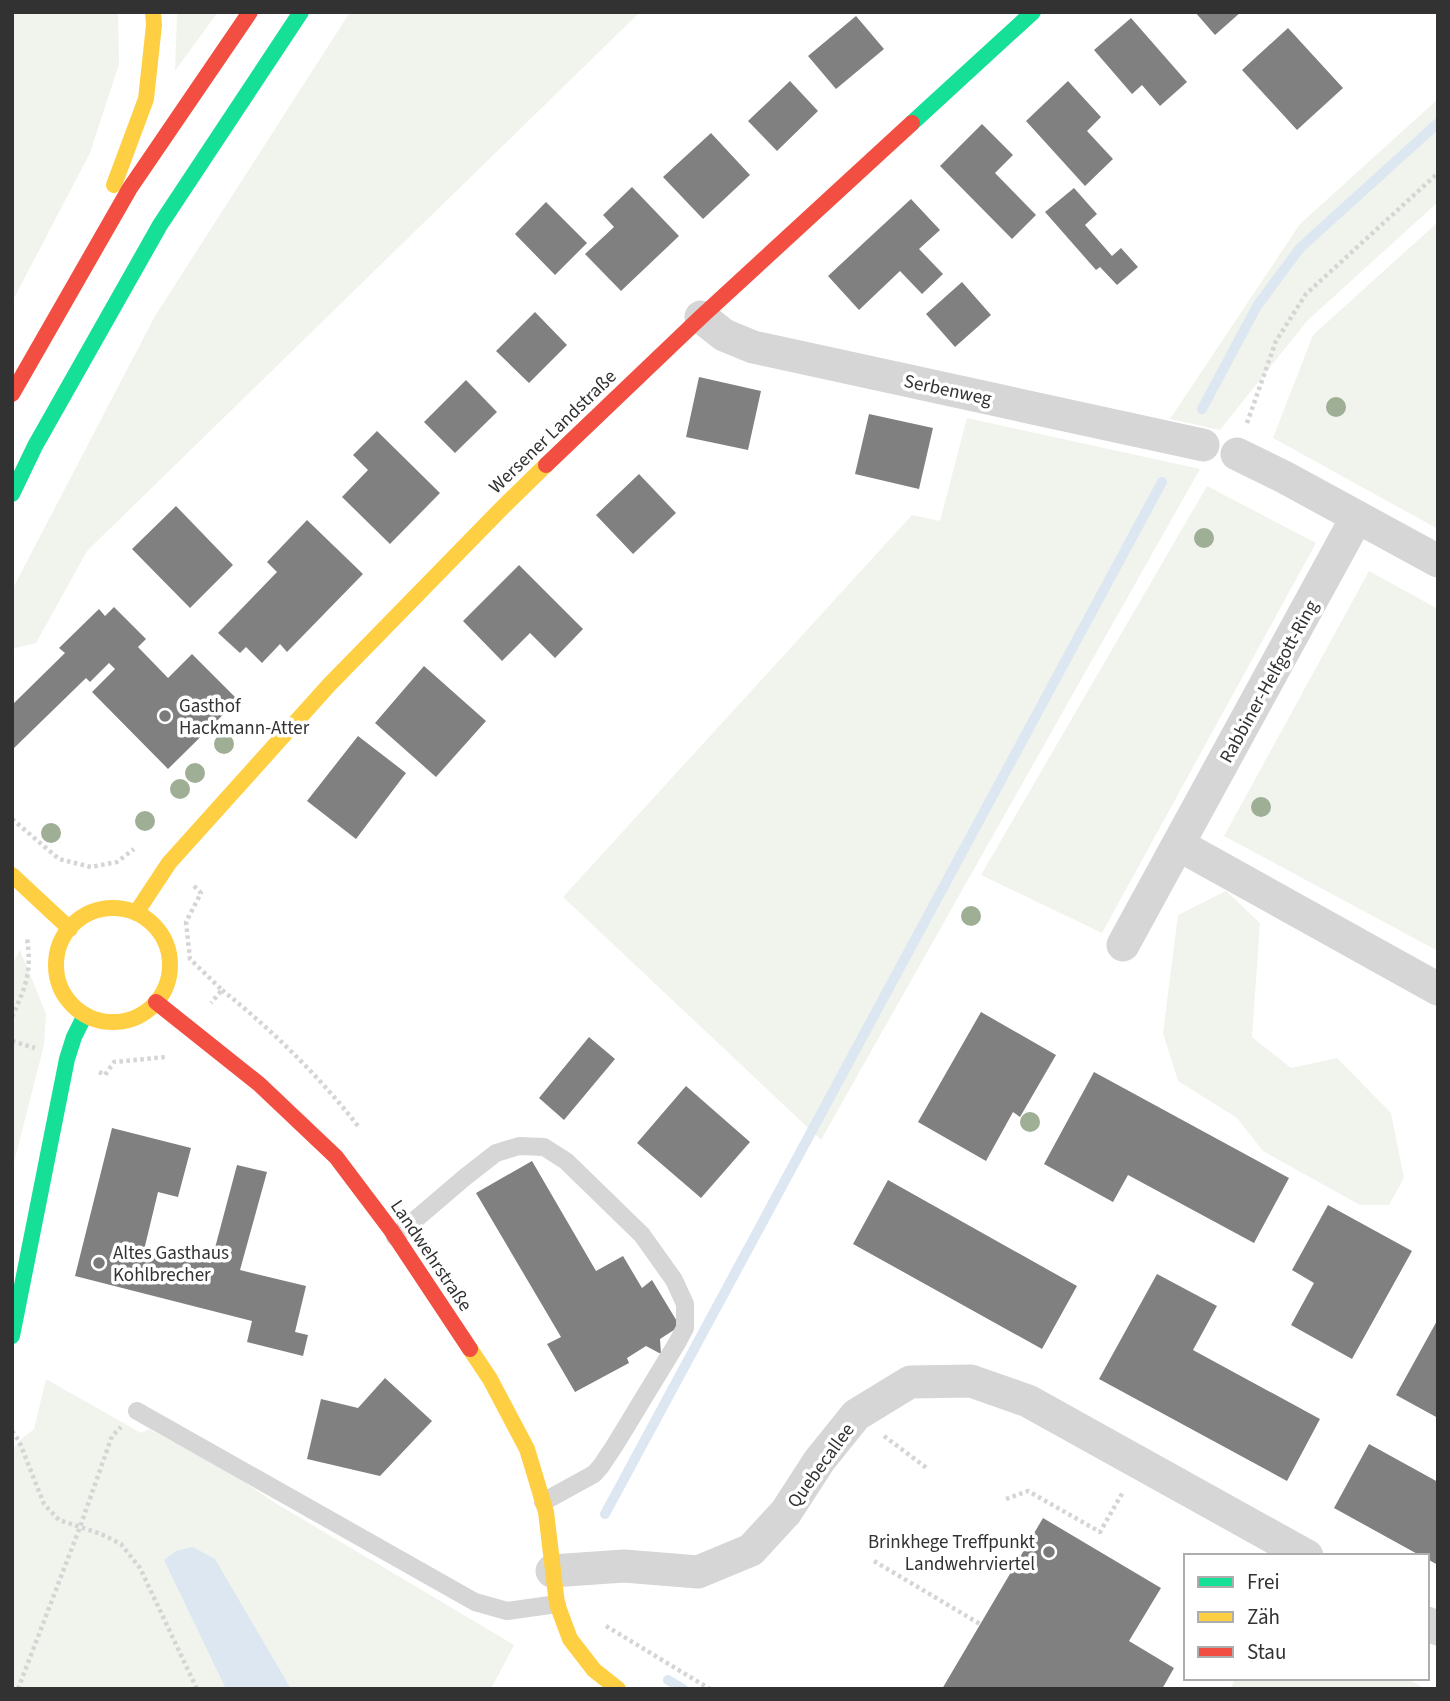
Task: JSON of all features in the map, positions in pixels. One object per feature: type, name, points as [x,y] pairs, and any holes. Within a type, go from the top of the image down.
[{"type":"main road","points":[[79,275],[146,99],[153,12]]},
{"type":"main road","points":[[12,394],[130,188],[250,12]]},
{"type":"main road","points":[[12,494],[35,446],[160,225],[301,12]]},
{"type":"main road","name":"Wersener Landstraße","points":[[136,913],[169,863],[329,685],[504,506],[701,317],[1033,12]]},
{"type":"main road","points":[[12,875],[70,929]]},
{"type":"main road","points":[[122,909],[136,913],[151,923],[162,936],[169,953],[170,970],[166,987],[156,1002],[131,1020],[116,1023],[85,1015],[72,1005],[62,991],[57,976],[56,959],[61,943],[70,929],[93,912],[122,909]]},
{"type":"main road","name":"Landwehrstraße","points":[[156,1002],[259,1084],[336,1157],[395,1237],[490,1379],[527,1449],[546,1511],[556,1604],[570,1639],[594,1670],[618,1689]]},
{"type":"main road","points":[[12,1336],[67,1059],[85,1015]]},
{"type":"street","name":"Serbenweg","points":[[701,317],[724,335],[753,347],[1203,445]]},
{"type":"street","points":[[1237,454],[1438,561]]},
{"type":"street","name":"Rabbiner-Helfgott-Ring","points":[[1123,945],[1357,517]]},
{"type":"street","points":[[1179,845],[1438,989]]},
{"type":"street","name":"Quebecallee","points":[[552,1571],[624,1566],[698,1572],[751,1550],[786,1512],[819,1461],[856,1415],[910,1382],[971,1381],[1028,1401],[1303,1554]]},
{"type":"lane","points":[[395,1237],[496,1153],[519,1146],[544,1147],[566,1161],[642,1235],[674,1280],[685,1304],[685,1328],[677,1343],[601,1466],[594,1474],[543,1502]]},
{"type":"lane","points":[[137,1410],[475,1602],[507,1611],[556,1604]]},
{"type":"path","points":[[1237,454],[1276,341],[1306,294],[1438,173]]},
{"type":"path","points":[[12,819],[60,859],[91,867],[117,862],[144,842],[201,893],[186,922],[190,959],[222,990],[172,1056],[114,1062],[105,1075],[67,1059]]},
{"type":"path","points":[[18,1689],[112,1436],[137,1410]]},
{"type":"path","points":[[856,1415],[928,1469]]},
{"type":"path","points":[[12,1431],[19,1441],[44,1504],[59,1520],[102,1534],[121,1544],[140,1568],[197,1689]]},
{"type":"path","points":[[1006,1499],[1028,1491],[1100,1532],[1140,1463]]},
{"type":"path","points":[[874,1561],[980,1624]]},
{"type":"path","points":[[556,1604],[599,1622],[710,1689]]},
{"type":"shaded area","points":[[12,12],[118,12],[119,64],[90,153],[12,302]]},
{"type":"shaded area","points":[[177,12],[218,12],[175,71]]},
{"type":"shaded area","points":[[350,12],[640,12],[87,551],[36,643],[12,649],[12,590],[155,316]]},
{"type":"shaded area","points":[[1438,99],[1438,202],[1307,321],[1220,430],[1170,419],[1300,224]]},
{"type":"shaded area","points":[[1438,222],[1438,529],[1273,438],[1313,335]]},
{"type":"shaded area","points":[[967,418],[1200,469],[821,1140],[563,897],[912,515],[940,521]]},
{"type":"shaded area","points":[[1207,486],[1316,543],[1102,933],[981,875]]},
{"type":"shaded area","points":[[1369,571],[1438,609],[1438,951],[1224,836]]},
{"type":"shaded area","points":[[1226,891],[1260,923],[1252,1037],[1291,1068],[1337,1058],[1391,1113],[1404,1178],[1389,1205],[1360,1205],[1263,1151],[1237,1118],[1178,1081],[1163,1033],[1178,915]]},
{"type":"shaded area","points":[[20,950],[46,1014],[44,1045],[12,1170],[12,965]]},
{"type":"shaded area","points":[[46,1379],[141,1433],[149,1429],[225,1469],[277,1504],[514,1645],[491,1689],[12,1689],[12,1450],[34,1429]]},
{"type":"shaded area","points":[[193,1547],[215,1559],[291,1689],[226,1689],[164,1560],[176,1551]]},
{"type":"shaded area","points":[[1235,1680],[1410,1680],[1426,1689],[1230,1689]]},
{"type":"building","points":[[1195,12],[1241,12],[1215,35]]},
{"type":"building","points":[[856,16],[884,49],[836,89],[808,56]]},
{"type":"building","points":[[1131,18],[1187,82],[1160,106],[1142,85],[1132,94],[1094,50]]},
{"type":"building","points":[[1288,28],[1343,88],[1297,130],[1242,70]]},
{"type":"building","points":[[790,81],[818,111],[777,151],[748,121]]},
{"type":"building","points":[[1068,81],[1101,117],[1087,131],[1113,159],[1085,186],[1026,121]]},
{"type":"building","points":[[982,124],[1013,155],[995,173],[1036,215],[1012,239],[940,166]]},
{"type":"building","points":[[711,133],[750,175],[703,219],[663,177]]},
{"type":"building","points":[[632,187],[679,236],[621,291],[585,254],[614,227],[603,215]]},
{"type":"building","points":[[1074,188],[1097,214],[1085,225],[1112,256],[1121,248],[1138,267],[1117,285],[1100,267],[1096,270],[1045,212]]},
{"type":"building","points":[[911,199],[940,230],[919,249],[943,274],[922,294],[900,271],[859,310],[828,276]]},
{"type":"building","points":[[546,202],[587,243],[555,275],[515,234]]},
{"type":"building","points":[[962,282],[991,315],[955,347],[926,314]]},
{"type":"building","points":[[535,312],[567,345],[529,383],[496,351]]},
{"type":"building","points":[[699,377],[761,391],[748,450],[686,437]]},
{"type":"building","points":[[466,380],[497,412],[455,453],[424,422]]},
{"type":"building","points":[[869,414],[933,428],[919,489],[855,474]]},
{"type":"building","points":[[377,431],[440,493],[390,544],[342,497],[368,470],[353,455]]},
{"type":"building","points":[[639,474],[676,513],[633,554],[596,515]]},
{"type":"building","points":[[176,506],[233,565],[190,608],[132,549]]},
{"type":"building","points":[[307,520],[363,574],[287,652],[280,644],[262,663],[246,647],[240,653],[218,633],[277,572],[267,562]]},
{"type":"building","points":[[519,565],[583,629],[555,658],[530,633],[502,661],[463,621]]},
{"type":"building","points":[[114,607],[146,639],[138,647],[168,678],[192,654],[238,700],[168,769],[92,692],[115,669],[109,663],[90,682],[86,678],[12,750],[12,705],[65,653],[59,648],[99,609],[105,616]]},
{"type":"building","points":[[424,666],[486,721],[436,777],[375,723]]},
{"type":"building","points":[[358,736],[406,773],[356,839],[307,801]]},
{"type":"building","points":[[981,1012],[1056,1055],[1020,1117],[1013,1112],[986,1161],[918,1122]]},
{"type":"building","points":[[589,1037],[615,1059],[564,1120],[539,1098]]},
{"type":"building","points":[[1094,1072],[1289,1178],[1254,1243],[1128,1175],[1113,1202],[1044,1164]]},
{"type":"building","points":[[686,1086],[750,1142],[701,1198],[637,1143]]},
{"type":"building","points":[[112,1128],[191,1148],[178,1197],[158,1192],[145,1246],[211,1263],[237,1165],[267,1172],[240,1270],[306,1286],[295,1332],[308,1335],[303,1356],[247,1342],[252,1321],[75,1276]]},
{"type":"building","points":[[532,1161],[596,1271],[623,1256],[642,1288],[652,1280],[678,1323],[677,1328],[660,1339],[661,1354],[646,1346],[627,1358],[629,1363],[575,1392],[547,1344],[561,1337],[476,1193]]},
{"type":"building","points":[[888,1180],[1077,1286],[1042,1349],[853,1244]]},
{"type":"building","points":[[1328,1205],[1412,1251],[1352,1359],[1291,1325],[1314,1283],[1292,1270]]},
{"type":"building","points":[[1157,1274],[1217,1306],[1193,1350],[1320,1419],[1287,1481],[1099,1379]]},
{"type":"building","points":[[1438,1319],[1438,1418],[1396,1395]]},
{"type":"building","points":[[385,1378],[432,1421],[380,1476],[307,1459],[321,1399],[358,1408]]},
{"type":"building","points":[[1369,1444],[1438,1482],[1438,1565],[1429,1560],[1429,1554],[1417,1554],[1334,1508]]},
{"type":"building","points":[[1043,1518],[1161,1588],[1129,1641],[1174,1668],[1162,1689],[942,1689]]},
{"type":"waterway","points":[[1202,409],[1257,306],[1300,248],[1438,123]]},
{"type":"waterway","points":[[605,1514],[1162,482]]},
{"type":"waterway","points":[[668,1680],[683,1689]]},
{"type":"traffic: fast","points":[[12,494],[35,446],[160,225],[301,12]]},
{"type":"traffic: fast","points":[[912,123],[1033,12]]},
{"type":"traffic: fast","points":[[12,1336],[67,1059],[85,1015]]},
{"type":"traffic: slow","points":[[114,185],[146,99],[153,12]]},
{"type":"traffic: slow","points":[[136,913],[169,863],[329,685],[546,465]]},
{"type":"traffic: slow","points":[[12,875],[70,929]]},
{"type":"traffic: slow","points":[[113,908],[135,913],[153,925],[165,943],[170,965],[165,987],[153,1005],[135,1017],[113,1022],[91,1017],[73,1005],[61,987],[56,965],[61,943],[73,925],[91,913],[113,908]]},
{"type":"traffic: slow","points":[[470,1349],[490,1379],[527,1449],[546,1512],[557,1604],[570,1639],[594,1670],[618,1689]]},
{"type":"traffic: jam","points":[[12,394],[130,188],[250,12]]},
{"type":"traffic: jam","points":[[546,465],[701,317],[912,123]]},
{"type":"traffic: jam","points":[[156,1002],[259,1084],[336,1157],[391,1230],[470,1349]]},
{"type":"place","name":"Gasthof Hackmann-Atter","points":[[165,716]]},
{"type":"place","name":"Altes Gasthaus Kohlbrecher","points":[[99,1263]]},
{"type":"place","name":"Brinkhege Treffpunkt Landwehrviertel","points":[[1049,1552]]}]
